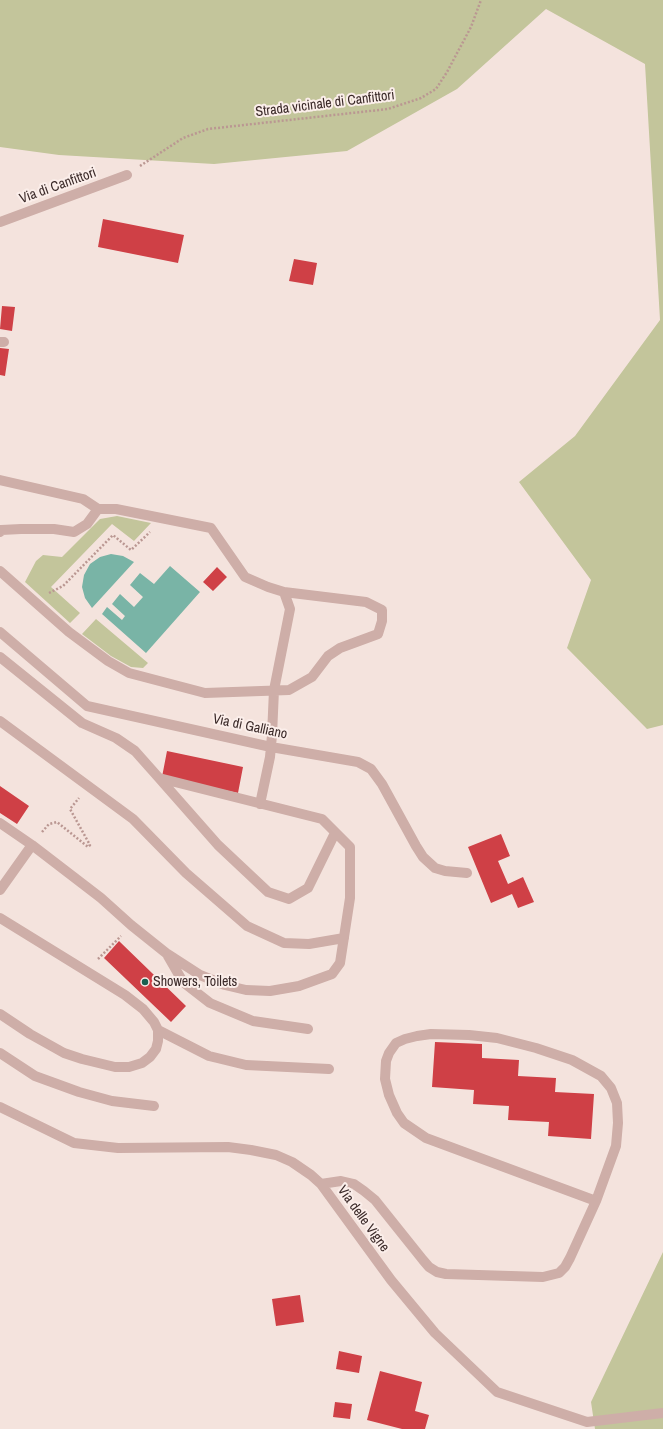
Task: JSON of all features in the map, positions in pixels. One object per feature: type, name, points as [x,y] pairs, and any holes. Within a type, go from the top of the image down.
[{"type":"street","name":"Via di Canfittori","points":[[0,222],[127,175]]},
{"type":"street","points":[[0,480],[83,499],[98,509],[116,509],[212,528],[245,577],[284,592],[366,602],[382,610],[382,621],[378,634],[340,648],[328,656],[312,677],[289,690],[205,693],[130,673],[102,657],[69,632],[0,571]]},
{"type":"street","points":[[0,532],[1,530],[14,529],[54,528],[74,532],[87,524],[98,509]]},
{"type":"street","points":[[260,804],[270,757],[274,690],[290,609],[284,592]]},
{"type":"street","name":"Via di Galliano","points":[[0,632],[87,706],[271,747],[358,762],[371,769],[382,784],[423,857],[435,868],[445,871],[467,873]]},
{"type":"street","points":[[0,657],[82,723],[116,738],[135,751],[218,845],[268,892],[289,898],[308,888],[335,833]]},
{"type":"street","points":[[0,721],[134,819],[186,873],[246,926],[284,943],[309,944],[344,938]]},
{"type":"street","points":[[0,824],[32,845],[101,898],[131,925],[166,953],[200,975],[225,986],[246,990],[270,991],[299,986],[332,974],[340,963],[350,898],[350,848],[322,819],[159,778]]},
{"type":"street","points":[[0,890],[32,845]]},
{"type":"street","points":[[0,918],[125,995],[143,1009],[154,1022],[158,1030],[158,1040],[156,1049],[150,1057],[142,1063],[129,1067],[115,1068],[64,1053],[30,1034],[0,1014]]},
{"type":"street","points":[[166,953],[183,982],[210,1003],[253,1021],[308,1029]]},
{"type":"street","points":[[158,1030],[209,1056],[246,1065],[329,1069]]},
{"type":"street","points":[[322,1184],[341,1181],[354,1184],[364,1191],[375,1200],[429,1267],[446,1274],[534,1278],[559,1273],[565,1267],[596,1201],[616,1146],[618,1123],[617,1103],[611,1088],[601,1076],[572,1060],[536,1048],[497,1038],[469,1035],[431,1034],[405,1039],[396,1043],[389,1053],[386,1061],[385,1079],[397,1113],[404,1123],[426,1138],[596,1201]]},
{"type":"street","points":[[0,1053],[35,1076],[79,1092],[112,1101],[154,1106]]},
{"type":"street","name":"Via delle Vigne","points":[[0,1107],[74,1142],[118,1148],[228,1147],[276,1155],[292,1162],[322,1184],[390,1280],[435,1333],[496,1392],[587,1422],[663,1413]]},
{"type":"path","name":"Strada vicinale di Canfittori","points":[[127,175],[182,138],[208,129],[388,109],[421,98],[436,89],[447,72],[471,27],[481,0]]},
{"type":"path","points":[[36,603],[41,598],[63,586],[113,535],[131,550],[153,530]]},
{"type":"path","points":[[32,845],[48,824],[56,822],[88,847],[90,845],[70,809],[89,786]]},
{"type":"path","points":[[86,971],[116,940]]},
{"type":"green space","points":[[0,0],[663,0],[663,725],[647,729],[567,648],[591,580],[519,482],[575,436],[660,320],[645,64],[546,9],[457,89],[347,151],[214,164],[59,155],[0,147]]},
{"type":"green space","points":[[117,516],[151,523],[134,541],[112,524],[51,587],[80,613],[70,623],[25,582],[36,561],[43,555],[62,557],[100,519]]},
{"type":"green space","points":[[96,619],[148,663],[143,668],[131,667],[111,656],[82,634]]},
{"type":"green space","points":[[663,1252],[663,1429],[595,1429],[591,1402]]},
{"type":"water","points":[[111,554],[123,556],[134,562],[92,608],[85,598],[82,587],[84,575],[90,564],[100,557]]},
{"type":"water","points":[[170,566],[200,592],[146,653],[102,614],[107,607],[122,620],[125,616],[112,604],[120,594],[134,607],[143,597],[130,585],[140,573],[154,584]]},
{"type":"building","points":[[103,219],[184,235],[178,263],[98,247]]},
{"type":"building","points":[[294,259],[317,263],[313,285],[289,281]]},
{"type":"building","points":[[2,306],[15,307],[12,331],[0,329]]},
{"type":"building","points":[[0,348],[9,349],[5,376],[0,375]]},
{"type":"building","points":[[217,567],[227,577],[213,591],[203,582]]},
{"type":"building","points":[[167,751],[243,767],[238,793],[162,777]]},
{"type":"building","points":[[0,786],[29,806],[17,824],[0,813]]},
{"type":"building","points":[[501,834],[510,856],[498,861],[508,884],[523,877],[534,902],[518,908],[512,894],[491,903],[468,847]]},
{"type":"building","name":"Showers, Toilets","points":[[119,941],[186,1006],[171,1022],[104,958]]},
{"type":"building","points":[[435,1042],[482,1044],[482,1058],[519,1060],[518,1076],[556,1078],[555,1092],[594,1094],[591,1139],[548,1136],[549,1122],[508,1120],[509,1106],[473,1104],[474,1090],[432,1087]]},
{"type":"building","points":[[300,1295],[304,1322],[276,1326],[272,1299]]},
{"type":"building","points":[[339,1351],[362,1356],[359,1373],[336,1369]]},
{"type":"building","points":[[380,1371],[422,1382],[415,1411],[429,1415],[425,1429],[402,1429],[367,1420]]},
{"type":"building","points":[[335,1402],[352,1404],[350,1419],[333,1417]]},
{"type":"place","name":"Showers, Toilets","points":[[145,982]]}]
